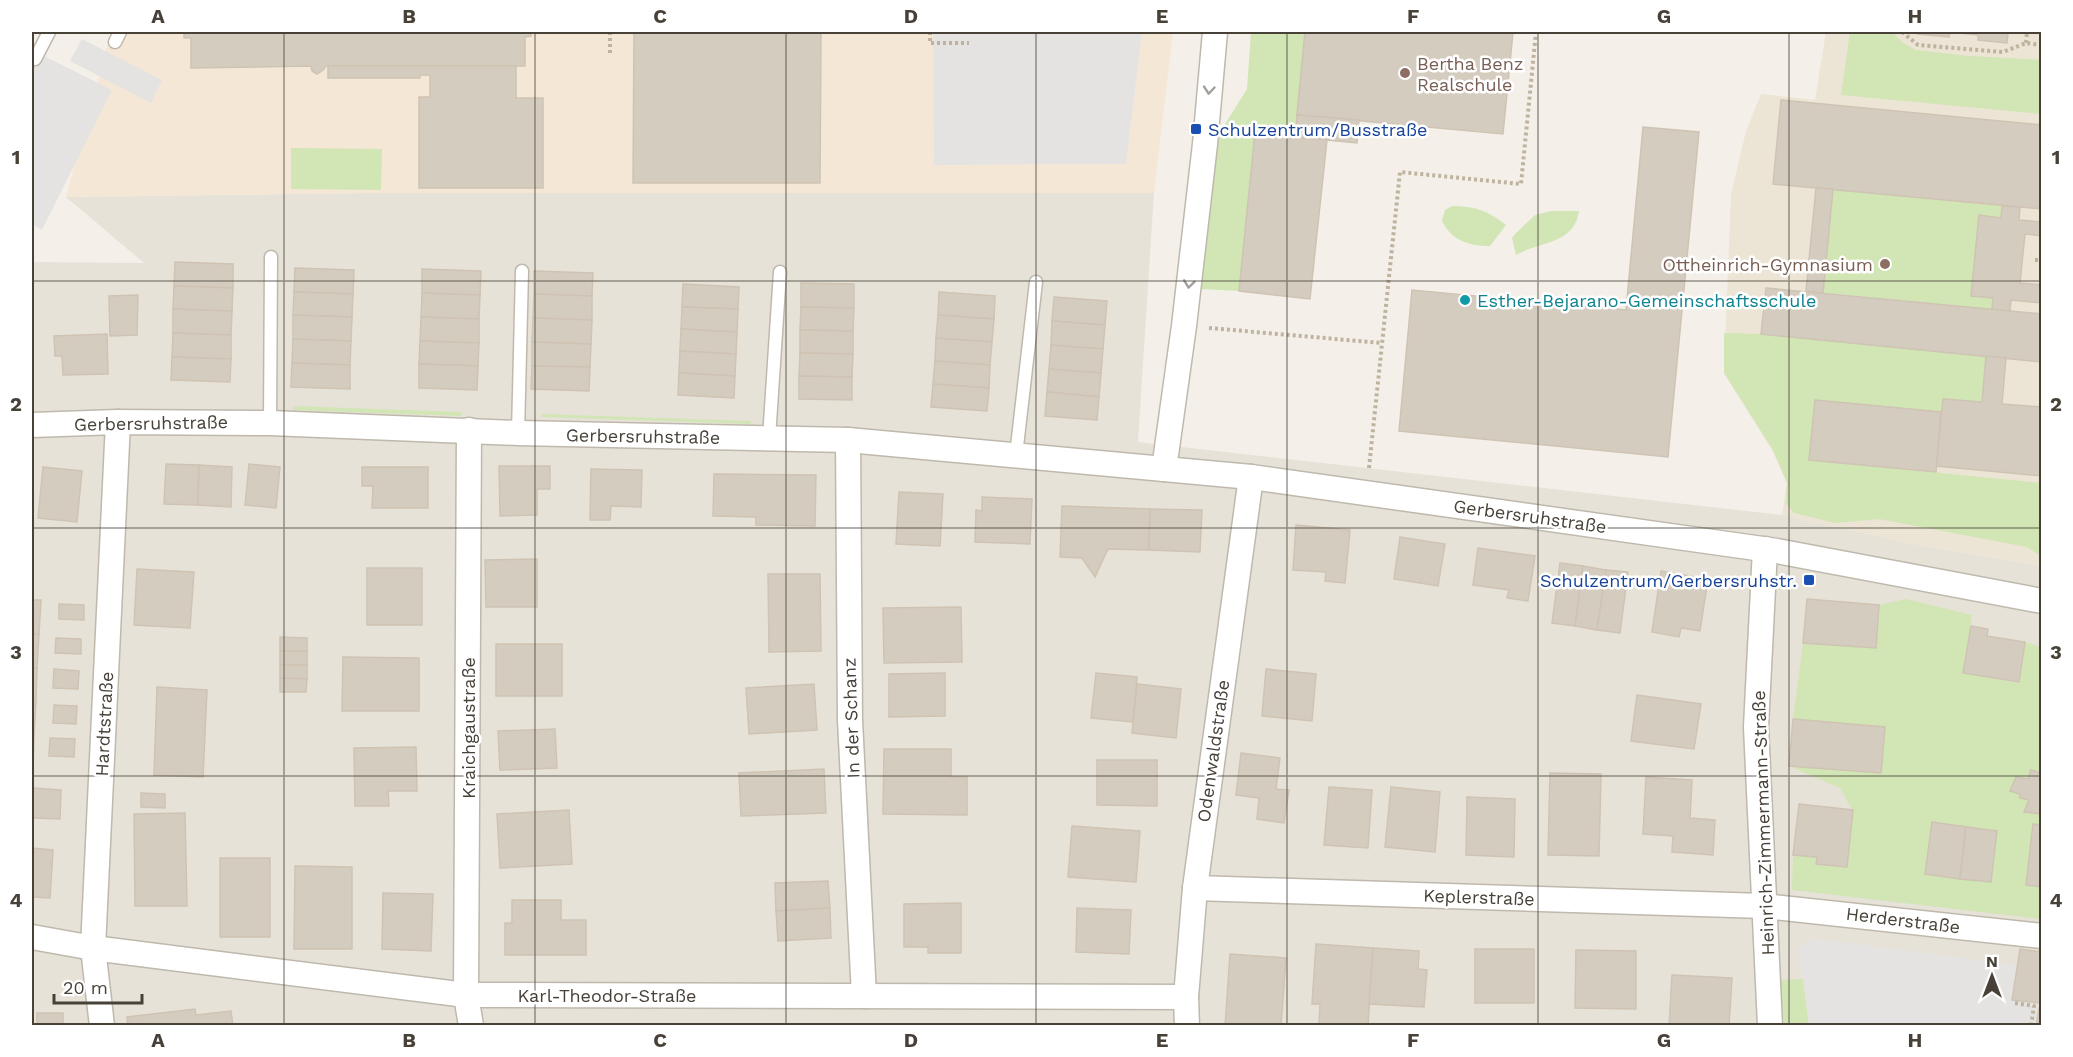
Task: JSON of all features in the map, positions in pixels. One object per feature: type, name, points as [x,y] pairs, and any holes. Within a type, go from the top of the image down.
[{"type":"street","points":[[1164,469],[1184,326],[1215,32]]},
{"type":"street","name":"Gerbersruhstraße","points":[[32,425],[118,422],[270,423],[518,433],[848,440],[1251,477],[1765,549],[2042,601]]},
{"type":"street","name":"Hardtstraße","points":[[102,1026],[93,948],[118,422]]},
{"type":"street","name":"Kraichgaustraße","points":[[470,430],[466,995],[471,1026]]},
{"type":"street","name":"In der Schanz","points":[[848,440],[850,720],[864,996]]},
{"type":"street","name":"Odenwaldstraße","points":[[1187,1026],[1186,997],[1195,888],[1251,477]]},
{"type":"street","name":"Heinrich-Zimmermann-Straße","points":[[1765,549],[1756,727],[1770,1026]]},
{"type":"street","name":"Keplerstraße","points":[[1195,888],[1764,906]]},
{"type":"street","name":"Herderstraße","points":[[1764,906],[2042,936]]},
{"type":"street","name":"Karl-Theodor-Straße","points":[[32,937],[93,948],[466,995],[1186,997]]},
{"type":"lane","points":[[35,59],[49,32]]},
{"type":"lane","points":[[270,423],[271,257]]},
{"type":"lane","points":[[518,433],[522,271]]},
{"type":"lane","points":[[769,438],[780,272]]},
{"type":"lane","points":[[1016,455],[1036,282]]},
{"type":"path","points":[[610,32],[610,53]]},
{"type":"path","points":[[930,32],[930,43],[969,43]]},
{"type":"path","points":[[1368,474],[1400,172],[1521,184],[1536,32]]},
{"type":"path","points":[[1902,32],[1918,45],[2003,52],[2026,43],[2042,45]]},
{"type":"path","points":[[2026,32],[2026,43]]},
{"type":"path","points":[[2035,260],[2042,260]]},
{"type":"path","points":[[1184,326],[1382,343]]},
{"type":"path","points":[[2015,1004],[2034,1006],[2031,1026]]},
{"type":"shaded area","points":[[111,32],[1173,32],[1154,193],[370,193],[66,197]]},
{"type":"shaded area","points":[[933,32],[1142,32],[1126,164],[934,165]]},
{"type":"shaded area","name":"Ottheinrich-Gymnasium","points":[[1826,32],[2041,32],[2041,566],[1914,544],[1782,515],[1787,483],[1772,450],[1724,373],[1731,195],[1746,131],[1761,94],[1815,100]]},
{"type":"shaded area","points":[[82,39],[162,80],[151,103],[70,61]]},
{"type":"shaded area","points":[[32,50],[112,90],[42,230],[32,224]]},
{"type":"shaded area","points":[[370,193],[1154,193],[1138,442],[1782,515],[1914,544],[2041,566],[2041,1025],[32,1026],[32,262],[144,263],[66,197]]},
{"type":"shaded area","points":[[1810,938],[2019,965],[2012,1000],[2040,1003],[2036,1025],[1809,1025],[1797,951]]},
{"type":"green space","points":[[1251,32],[1305,32],[1296,137],[1255,133],[1239,291],[1200,289],[1214,142],[1247,89]]},
{"type":"green space","points":[[1850,32],[1892,32],[1903,43],[1916,50],[2041,60],[2041,114],[1841,95]]},
{"type":"green space","points":[[291,148],[382,149],[381,190],[291,189]]},
{"type":"green space","points":[[1833,189],[2002,206],[2001,218],[1979,216],[1971,296],[1993,298],[1992,309],[1823,293]]},
{"type":"green space","points":[[1452,206],[1481,210],[1506,225],[1490,246],[1462,241],[1446,228],[1442,221],[1445,210]]},
{"type":"green space","points":[[1551,211],[1579,211],[1576,222],[1563,236],[1516,255],[1512,238],[1514,235],[1535,215]]},
{"type":"green space","points":[[1724,333],[1761,334],[1986,356],[1982,402],[1943,399],[1941,412],[1815,400],[1809,460],[2041,483],[2041,556],[2027,547],[1879,519],[1835,523],[1794,513],[1786,503],[1787,483],[1773,450],[1724,373]]},
{"type":"green space","points":[[293,406],[462,412],[461,416],[293,410]]},
{"type":"green space","points":[[542,414],[751,421],[751,424],[542,417]]},
{"type":"green space","points":[[1906,599],[1972,615],[1963,672],[2019,683],[2025,642],[2041,647],[2041,919],[1792,890],[1793,855],[1817,857],[1817,864],[1846,867],[1853,811],[1840,788],[1789,766],[1881,773],[1884,727],[1793,719],[1803,643],[1875,648],[1879,605]]},
{"type":"green space","points":[[1803,979],[1809,1025],[1785,1025],[1777,980]]},
{"type":"building","points":[[184,32],[531,32],[531,36],[525,37],[525,66],[326,66],[317,74],[312,71],[311,66],[191,68],[191,38],[184,38]]},
{"type":"building","points":[[634,32],[821,32],[820,183],[633,183]]},
{"type":"building","name":"Bertha Benz Realschule","points":[[1305,32],[1513,32],[1503,134],[1297,115]]},
{"type":"building","points":[[1919,32],[1950,32],[1949,37],[1918,34]]},
{"type":"building","points":[[1950,32],[2008,32],[2007,43],[1978,40],[1978,35]]},
{"type":"building","points":[[328,66],[516,66],[516,98],[543,98],[543,188],[419,188],[419,97],[430,97],[430,75],[420,75],[420,78],[328,78]]},
{"type":"building","points":[[1781,100],[2042,125],[2042,209],[1773,184]]},
{"type":"building","points":[[1297,115],[1359,120],[1357,143],[1296,137]]},
{"type":"building","name":"Esther-Bejarano-Gemeinschaftsschule","points":[[1643,127],[1699,132],[1668,457],[1399,431],[1412,290],[1626,310]]},
{"type":"building","points":[[1255,133],[1327,140],[1310,299],[1239,291]]},
{"type":"building","points":[[1816,188],[1833,189],[1823,293],[1806,291]]},
{"type":"building","points":[[2002,206],[2020,207],[2019,220],[2042,222],[2042,236],[2025,234],[2020,283],[2042,285],[2042,303],[2011,300],[2010,311],[1992,309],[1993,298],[1971,296],[1979,215],[2001,218]]},
{"type":"building","points":[[175,262],[233,264],[233,288],[174,286]]},
{"type":"building","points":[[295,268],[354,270],[353,294],[294,292]]},
{"type":"building","points":[[422,269],[481,271],[480,295],[422,293]]},
{"type":"building","points":[[534,271],[593,273],[592,296],[534,294]]},
{"type":"building","points":[[801,283],[854,284],[854,308],[801,307]]},
{"type":"building","points":[[683,284],[739,287],[738,309],[682,307]]},
{"type":"building","points":[[174,286],[233,288],[232,311],[173,309]]},
{"type":"building","points":[[1766,288],[2042,314],[2042,362],[1761,334]]},
{"type":"building","points":[[294,292],[353,294],[352,317],[293,315]]},
{"type":"building","points":[[939,292],[995,296],[994,319],[938,315]]},
{"type":"building","points":[[422,293],[480,295],[479,319],[421,317]]},
{"type":"building","points":[[534,294],[592,296],[592,320],[533,318]]},
{"type":"building","points":[[138,295],[137,335],[110,336],[109,296]]},
{"type":"building","points":[[1054,297],[1107,301],[1105,325],[1052,321]]},
{"type":"building","points":[[682,307],[738,309],[737,332],[681,329]]},
{"type":"building","points":[[801,307],[854,308],[853,331],[800,330]]},
{"type":"building","points":[[173,309],[232,311],[231,335],[173,333]]},
{"type":"building","points":[[293,315],[352,317],[351,341],[293,339]]},
{"type":"building","points":[[938,315],[994,319],[992,342],[936,338]]},
{"type":"building","points":[[421,317],[479,319],[479,343],[420,341]]},
{"type":"building","points":[[533,318],[592,320],[591,344],[532,342]]},
{"type":"building","points":[[1052,321],[1105,325],[1103,349],[1051,345]]},
{"type":"building","points":[[681,329],[737,332],[736,354],[680,351]]},
{"type":"building","points":[[800,330],[853,331],[853,354],[800,353]]},
{"type":"building","points":[[173,333],[231,335],[231,359],[172,357]]},
{"type":"building","points":[[107,334],[108,374],[63,375],[62,356],[55,356],[54,336]]},
{"type":"building","points":[[936,338],[992,342],[990,365],[935,361]]},
{"type":"building","points":[[293,339],[351,341],[350,365],[292,363]]},
{"type":"building","points":[[420,341],[479,343],[478,366],[419,364]]},
{"type":"building","points":[[532,342],[591,344],[590,367],[532,366]]},
{"type":"building","points":[[1051,345],[1103,349],[1101,373],[1049,369]]},
{"type":"building","points":[[680,351],[736,354],[735,376],[679,373]]},
{"type":"building","points":[[800,353],[853,354],[852,377],[799,376]]},
{"type":"building","points":[[1986,356],[2006,358],[2002,404],[2042,407],[2042,476],[1936,466],[1943,399],[1982,402]]},
{"type":"building","points":[[172,357],[231,359],[230,382],[171,380]]},
{"type":"building","points":[[935,361],[990,365],[989,388],[933,384]]},
{"type":"building","points":[[292,363],[350,365],[350,389],[291,387]]},
{"type":"building","points":[[419,364],[478,366],[477,390],[419,388]]},
{"type":"building","points":[[532,366],[590,367],[589,391],[531,389]]},
{"type":"building","points":[[1049,369],[1101,373],[1099,397],[1047,392]]},
{"type":"building","points":[[679,373],[735,376],[734,398],[678,395]]},
{"type":"building","points":[[799,376],[852,377],[852,400],[799,399]]},
{"type":"building","points":[[933,384],[989,388],[987,411],[931,407]]},
{"type":"building","points":[[1047,392],[1099,397],[1097,420],[1045,416]]},
{"type":"building","points":[[1815,400],[1941,412],[1936,472],[1809,460]]},
{"type":"building","points":[[166,464],[199,465],[198,505],[164,504]]},
{"type":"building","points":[[249,464],[280,467],[276,508],[245,505]]},
{"type":"building","points":[[199,465],[232,467],[231,507],[198,505]]},
{"type":"building","points":[[499,466],[550,466],[550,489],[537,489],[537,515],[500,516]]},
{"type":"building","points":[[43,467],[82,471],[77,522],[38,518]]},
{"type":"building","points":[[362,467],[428,467],[428,508],[372,508],[373,486],[362,486]]},
{"type":"building","points":[[591,469],[642,470],[641,507],[611,506],[610,520],[590,520]]},
{"type":"building","points":[[714,474],[816,475],[815,526],[756,525],[756,517],[713,516]]},
{"type":"building","points":[[899,492],[943,494],[940,546],[896,544]]},
{"type":"building","points":[[982,497],[1032,499],[1030,544],[975,542],[976,510],[982,511]]},
{"type":"building","points":[[1062,506],[1150,509],[1149,550],[1108,549],[1095,577],[1082,558],[1060,557]]},
{"type":"building","points":[[1150,509],[1202,510],[1200,552],[1149,550]]},
{"type":"building","points":[[1296,525],[1350,530],[1345,583],[1325,581],[1326,572],[1293,570]]},
{"type":"building","points":[[1400,537],[1445,544],[1438,586],[1394,579]]},
{"type":"building","points":[[1478,548],[1535,556],[1528,601],[1507,598],[1509,590],[1473,585]]},
{"type":"building","points":[[537,559],[537,607],[486,607],[485,560]]},
{"type":"building","points":[[1560,563],[1583,566],[1575,626],[1552,623]]},
{"type":"building","points":[[1583,566],[1606,570],[1597,630],[1575,626]]},
{"type":"building","points":[[367,568],[422,568],[422,625],[367,625]]},
{"type":"building","points":[[137,569],[194,572],[190,628],[134,625]]},
{"type":"building","points":[[1606,570],[1628,572],[1620,633],[1597,630]]},
{"type":"building","points":[[1661,571],[1708,579],[1700,631],[1681,628],[1679,637],[1652,632]]},
{"type":"building","points":[[768,574],[820,574],[821,651],[769,652]]},
{"type":"building","points":[[1807,599],[1879,605],[1876,648],[1803,643]]},
{"type":"building","points":[[32,600],[41,600],[39,634],[32,634]]},
{"type":"building","points":[[59,604],[84,605],[84,620],[59,619]]},
{"type":"building","points":[[961,607],[962,662],[884,663],[883,608]]},
{"type":"building","points":[[1971,626],[1988,629],[1987,636],[2025,642],[2019,682],[1963,673]]},
{"type":"building","points":[[32,634],[39,634],[37,668],[32,668]]},
{"type":"building","points":[[280,637],[307,638],[307,651],[280,651]]},
{"type":"building","points":[[56,638],[81,639],[81,654],[55,653]]},
{"type":"building","points":[[496,644],[562,644],[562,696],[496,696]]},
{"type":"building","points":[[280,651],[307,651],[307,665],[280,665]]},
{"type":"building","points":[[343,657],[419,658],[419,711],[342,711]]},
{"type":"building","points":[[280,665],[307,665],[307,679],[280,678]]},
{"type":"building","points":[[32,668],[37,668],[36,702],[32,702]]},
{"type":"building","points":[[54,669],[79,671],[78,689],[53,688]]},
{"type":"building","points":[[1266,669],[1316,674],[1312,721],[1262,716]]},
{"type":"building","points":[[945,673],[945,716],[889,717],[889,674]]},
{"type":"building","points":[[1096,673],[1137,677],[1133,722],[1091,718]]},
{"type":"building","points":[[280,678],[307,679],[306,692],[280,692]]},
{"type":"building","points":[[814,684],[817,730],[749,734],[746,688]]},
{"type":"building","points":[[1137,684],[1181,689],[1176,738],[1132,733]]},
{"type":"building","points":[[157,687],[207,690],[203,777],[154,775]]},
{"type":"building","points":[[1637,695],[1701,704],[1694,749],[1631,741]]},
{"type":"building","points":[[32,702],[36,702],[34,736],[32,735]]},
{"type":"building","points":[[54,705],[77,706],[76,724],[53,723]]},
{"type":"building","points":[[1793,719],[1885,727],[1881,773],[1789,766]]},
{"type":"building","points":[[555,729],[557,768],[500,770],[498,731]]},
{"type":"building","points":[[32,735],[34,736],[33,769],[32,769]]},
{"type":"building","points":[[50,738],[75,739],[74,757],[49,756]]},
{"type":"building","points":[[416,747],[417,791],[388,791],[389,806],[355,806],[354,748]]},
{"type":"building","points":[[884,749],[951,749],[951,777],[967,777],[967,815],[883,814]]},
{"type":"building","points":[[1241,753],[1280,758],[1276,789],[1289,790],[1284,823],[1257,819],[1259,798],[1236,795]]},
{"type":"building","points":[[1097,760],[1157,760],[1157,806],[1097,805]]},
{"type":"building","points":[[824,769],[826,813],[741,816],[739,773]]},
{"type":"building","points":[[2031,770],[2042,773],[2042,814],[2024,812],[2029,800],[2020,798],[2020,794],[2010,791],[2016,777],[2028,779]]},
{"type":"building","points":[[1550,773],[1601,774],[1599,856],[1548,855]]},
{"type":"building","points":[[1646,777],[1692,780],[1690,818],[1715,820],[1713,855],[1672,852],[1673,836],[1643,834]]},
{"type":"building","points":[[1329,787],[1372,790],[1368,848],[1324,845]]},
{"type":"building","points":[[1391,787],[1440,792],[1435,852],[1385,847]]},
{"type":"building","points":[[33,788],[61,790],[60,819],[32,818]]},
{"type":"building","points":[[141,793],[165,794],[165,808],[141,807]]},
{"type":"building","points":[[1467,797],[1515,799],[1514,857],[1466,855]]},
{"type":"building","points":[[1799,804],[1853,810],[1847,867],[1816,864],[1817,857],[1793,855]]},
{"type":"building","points":[[569,810],[572,864],[500,868],[497,814]]},
{"type":"building","points":[[185,813],[187,906],[135,906],[134,814]]},
{"type":"building","points":[[1932,822],[1966,827],[1960,879],[1925,874]]},
{"type":"building","points":[[2033,824],[2042,825],[2042,887],[2026,885]]},
{"type":"building","points":[[1072,826],[1140,831],[1136,882],[1068,877]]},
{"type":"building","points":[[1966,827],[1997,831],[1991,882],[1960,879]]},
{"type":"building","points":[[32,848],[53,850],[50,898],[32,897]]},
{"type":"building","points":[[220,858],[270,858],[270,937],[220,937]]},
{"type":"building","points":[[295,866],[352,867],[352,949],[294,949]]},
{"type":"building","points":[[828,881],[830,908],[776,911],[775,883]]},
{"type":"building","points":[[383,893],[433,894],[431,951],[382,949]]},
{"type":"building","points":[[512,900],[561,900],[561,920],[586,920],[586,955],[505,955],[505,923],[512,923]]},
{"type":"building","points":[[961,903],[961,953],[928,953],[928,947],[904,947],[904,904]]},
{"type":"building","points":[[830,908],[831,938],[778,941],[776,911]]},
{"type":"building","points":[[1077,908],[1131,910],[1129,954],[1076,952]]},
{"type":"building","points":[[1316,944],[1373,948],[1368,1026],[1319,1026],[1320,1004],[1312,1004]]},
{"type":"building","points":[[1373,948],[1419,951],[1418,969],[1427,970],[1424,1007],[1369,1004]]},
{"type":"building","points":[[1475,949],[1534,949],[1534,1003],[1475,1003]]},
{"type":"building","points":[[2020,949],[2042,952],[2042,1026],[2036,1026],[2040,1003],[2012,1000]]},
{"type":"building","points":[[1576,950],[1636,951],[1636,1009],[1575,1008]]},
{"type":"building","points":[[1230,954],[1286,958],[1281,1026],[1225,1026]]},
{"type":"building","points":[[1672,975],[1732,978],[1729,1026],[1669,1026]]},
{"type":"building","points":[[195,1009],[196,1015],[231,1011],[233,1026],[128,1026],[127,1017]]},
{"type":"building","points":[[37,1013],[63,1013],[63,1026],[37,1026]]},
{"type":"place","name":"Bertha Benz Realschule","points":[[1405,73]]},
{"type":"place","name":"Schulzentrum/Busstraße","points":[[1196,129]]},
{"type":"place","name":"Ottheinrich-Gymnasium","points":[[1885,264]]},
{"type":"place","name":"Esther-Bejarano-Gemeinschaftsschule","points":[[1465,300]]},
{"type":"place","name":"Schulzentrum/Gerbersruhstr.","points":[[1809,580]]}]
